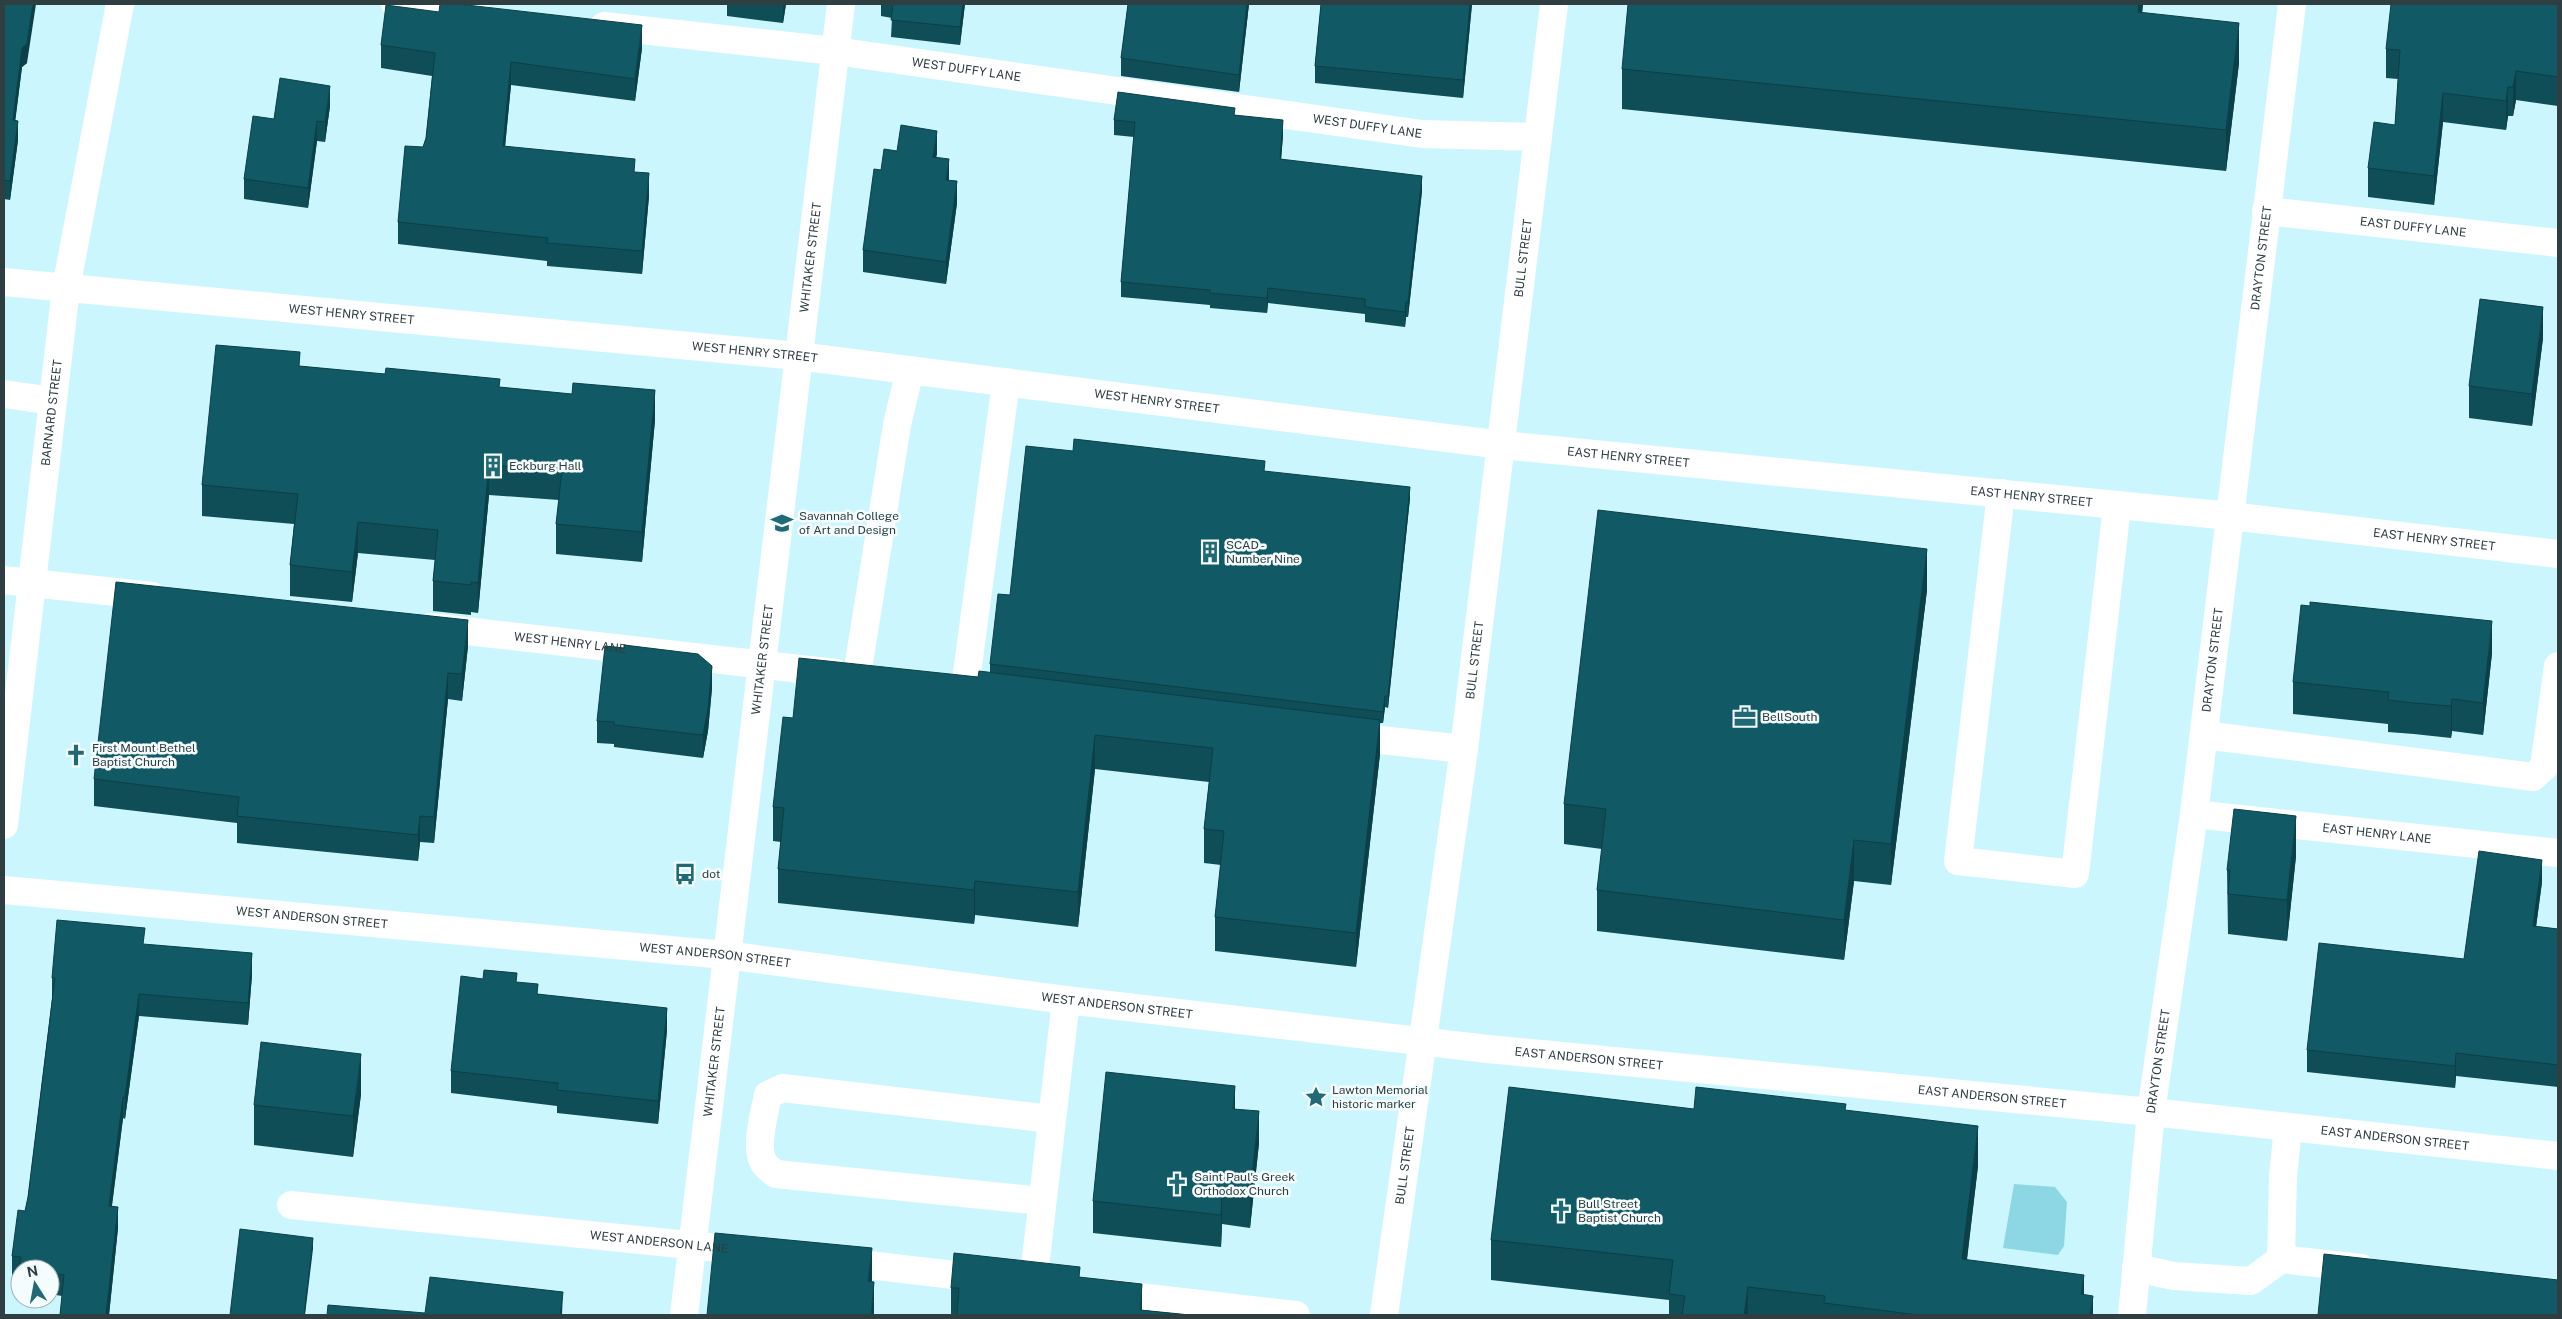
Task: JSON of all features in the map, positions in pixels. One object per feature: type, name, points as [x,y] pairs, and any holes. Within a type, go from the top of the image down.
[{"type":"main road","name":"BARNARD STREET","points":[[4,826],[66,288],[120,4]]},
{"type":"main road","points":[[395,4],[503,15]]},
{"type":"main road","name":"WHITAKER STREET","points":[[684,1315],[841,4]]},
{"type":"main road","name":"BULL STREET","points":[[1384,1315],[1425,1041],[1464,749],[1554,4]]},
{"type":"main road","name":"DRAYTON STREET","points":[[2132,1315],[2151,1112],[2194,814],[2292,4]]},
{"type":"main road","name":"WEST DUFFY LANE","points":[[581,24],[835,51],[1422,134],[1538,137]]},
{"type":"main road","name":"EAST DUFFY LANE","points":[[2266,211],[2558,243]]},
{"type":"main road","name":"WEST HENRY STREET","points":[[4,282],[798,356],[1502,445]]},
{"type":"main road","points":[[857,675],[897,425],[910,370]]},
{"type":"main road","points":[[936,685],[975,690],[1006,382]]},
{"type":"main road","points":[[4,394],[53,401]]},
{"type":"main road","name":"EAST HENRY STREET","points":[[1502,445],[2230,516],[2558,554]]},
{"type":"main road","points":[[2001,493],[1958,861],[2075,874],[2117,506]]},
{"type":"main road","points":[[4,580],[180,599]]},
{"type":"main road","name":"WEST HENRY LANE","points":[[406,624],[762,663],[886,679]]},
{"type":"main road","points":[[2204,735],[2533,776],[2544,767],[2558,666]]},
{"type":"main road","points":[[1319,732],[1464,749]]},
{"type":"main road","name":"EAST HENRY LANE","points":[[2194,814],[2558,853]]},
{"type":"main road","name":"WEST ANDERSON STREET","points":[[4,890],[726,956],[1066,1000],[1425,1041]]},
{"type":"main road","points":[[1033,1284],[1066,1000]]},
{"type":"main road","name":"EAST ANDERSON STREET","points":[[1425,1041],[2151,1112],[2558,1156]]},
{"type":"main road","points":[[1042,1201],[776,1174],[764,1163],[760,1151],[762,1123],[768,1095],[783,1088],[1052,1119]]},
{"type":"main road","points":[[2280,1258],[2283,1176],[2288,1127]]},
{"type":"main road","name":"WEST ANDERSON LANE","points":[[291,1205],[770,1254]]},
{"type":"main road","points":[[809,1258],[1296,1315]]},
{"type":"main road","points":[[2136,1268],[2174,1276],[2251,1281],[2280,1258],[2390,1272]]},
{"type":"shaded area","points":[[2014,1184],[2055,1187],[2067,1202],[2064,1246],[2058,1255],[2003,1248]]},
{"type":"building","points":[[4,4],[33,4],[27,44],[22,48],[13,120],[18,121],[10,181],[4,180]]},
{"type":"building","points":[[440,4],[458,4],[642,25],[635,79],[511,62],[503,146],[635,159],[634,172],[649,173],[642,251],[547,243],[548,238],[398,222],[405,146],[423,147],[426,138],[435,53],[381,45],[386,5],[439,12]]},
{"type":"building","points":[[893,4],[963,4],[960,27],[891,20]]},
{"type":"building","points":[[1128,4],[1247,4],[1239,75],[1121,58]]},
{"type":"building","points":[[1321,4],[1470,4],[1463,80],[1315,66]]},
{"type":"building","points":[[1628,4],[2139,4],[2138,12],[2239,23],[2226,130],[1622,69]]},
{"type":"building","points":[[2391,4],[2558,4],[2558,77],[2516,71],[2513,87],[2508,87],[2506,101],[2443,93],[2434,176],[2368,168],[2374,122],[2395,125],[2400,50],[2386,49]]},
{"type":"building","points":[[280,78],[330,86],[325,122],[317,121],[308,188],[244,179],[253,116],[274,119]]},
{"type":"building","points":[[1118,92],[1235,108],[1234,115],[1283,120],[1280,159],[1422,176],[1408,302],[1406,302],[1405,312],[1365,307],[1365,299],[1268,288],[1267,298],[1210,293],[1210,290],[1121,282],[1135,122],[1114,120]]},
{"type":"building","points":[[901,125],[937,131],[933,157],[949,159],[946,180],[957,181],[946,262],[863,250],[874,169],[881,170],[884,149],[897,151]]},
{"type":"building","points":[[2480,299],[2543,307],[2532,394],[2469,386]]},
{"type":"building","name":"Eckburg Hall","points":[[216,345],[300,352],[299,366],[385,374],[386,368],[500,379],[499,387],[572,394],[573,383],[655,390],[642,532],[556,524],[562,470],[489,465],[478,583],[471,582],[471,585],[433,581],[438,530],[358,522],[352,572],[290,565],[298,494],[202,485]]},
{"type":"building","name":"SCAD - Number Nine","points":[[1074,439],[1265,461],[1264,471],[1410,487],[1388,696],[1385,696],[1383,712],[990,664],[998,594],[1010,595],[1026,446],[1073,451]]},
{"type":"building","name":"BellSouth","points":[[1598,510],[1927,549],[1891,844],[1854,840],[1844,920],[1597,890],[1606,809],[1564,804]]},
{"type":"building","points":[[116,582],[468,620],[462,674],[448,673],[434,817],[420,816],[418,835],[237,816],[239,797],[94,779]]},
{"type":"building","points":[[2310,602],[2492,621],[2483,703],[2452,699],[2451,706],[2414,703],[2388,700],[2389,692],[2293,682],[2301,605],[2310,606]]},
{"type":"building","points":[[624,645],[698,654],[712,666],[708,709],[703,735],[614,725],[614,722],[597,721],[605,646],[624,648]]},
{"type":"building","points":[[799,658],[978,677],[979,671],[1380,720],[1356,933],[1215,917],[1224,831],[1204,829],[1213,748],[1095,735],[1078,892],[975,881],[974,890],[778,869],[784,808],[773,807],[783,717],[793,718]]},
{"type":"building","points":[[2234,809],[2296,816],[2287,900],[2228,894],[2230,870],[2227,870]]},
{"type":"building","points":[[2479,851],[2542,860],[2533,926],[2558,929],[2558,1065],[2456,1053],[2455,1066],[2307,1050],[2319,943],[2464,959]]},
{"type":"building","points":[[57,920],[145,928],[143,944],[252,953],[248,1003],[139,994],[109,1206],[118,1207],[106,1315],[60,1315],[64,1275],[60,1274],[60,1259],[21,1259],[21,1257],[12,1256],[18,1210],[25,1211],[28,1197],[55,978],[52,978]]},
{"type":"building","points":[[484,970],[517,973],[516,982],[538,984],[537,994],[667,1008],[658,1101],[557,1090],[558,1083],[451,1071],[461,976],[483,979]]},
{"type":"building","points":[[261,1042],[361,1054],[353,1116],[254,1105]]},
{"type":"building","name":"Saint Paul's Greek Orthodox Church","points":[[1106,1072],[1235,1086],[1233,1109],[1259,1111],[1250,1196],[1222,1192],[1221,1215],[1093,1201]]},
{"type":"building","points":[[1509,1087],[1694,1109],[1696,1087],[1846,1104],[1845,1110],[1978,1126],[1962,1259],[2084,1275],[2081,1294],[2093,1296],[2090,1315],[1918,1315],[1824,1303],[1825,1296],[1748,1287],[1744,1315],[1682,1315],[1685,1296],[1669,1294],[1673,1260],[1491,1240]]},
{"type":"building","points":[[240,1229],[313,1238],[304,1315],[230,1315]]},
{"type":"building","points":[[715,1233],[872,1248],[868,1281],[874,1282],[871,1315],[707,1315]]},
{"type":"building","points":[[954,1253],[1080,1267],[1079,1277],[1142,1284],[1140,1310],[1190,1315],[957,1315],[959,1288],[951,1288]]},
{"type":"building","points":[[2324,1254],[2558,1280],[2558,1315],[2318,1315]]},
{"type":"building","points":[[430,1277],[563,1292],[560,1315],[327,1315],[328,1305],[425,1313]]},
{"type":"place","name":"Eckburg Hall","points":[[493,466]]},
{"type":"place","name":"Savannah College of Art and Design","points":[[782,523]]},
{"type":"place","name":"SCAD - Number Nine","points":[[1210,552]]},
{"type":"place","name":"BellSouth","points":[[1745,717]]},
{"type":"place","name":"First Mount Bethel Baptist Church","points":[[76,755]]},
{"type":"place","name":"dot","points":[[685,874]]},
{"type":"place","name":"Lawton Memorial historic marker","points":[[1316,1097]]},
{"type":"place","name":"Saint Paul's Greek Orthodox Church","points":[[1177,1184]]},
{"type":"place","name":"Bull Street Baptist Church","points":[[1561,1211]]}]
